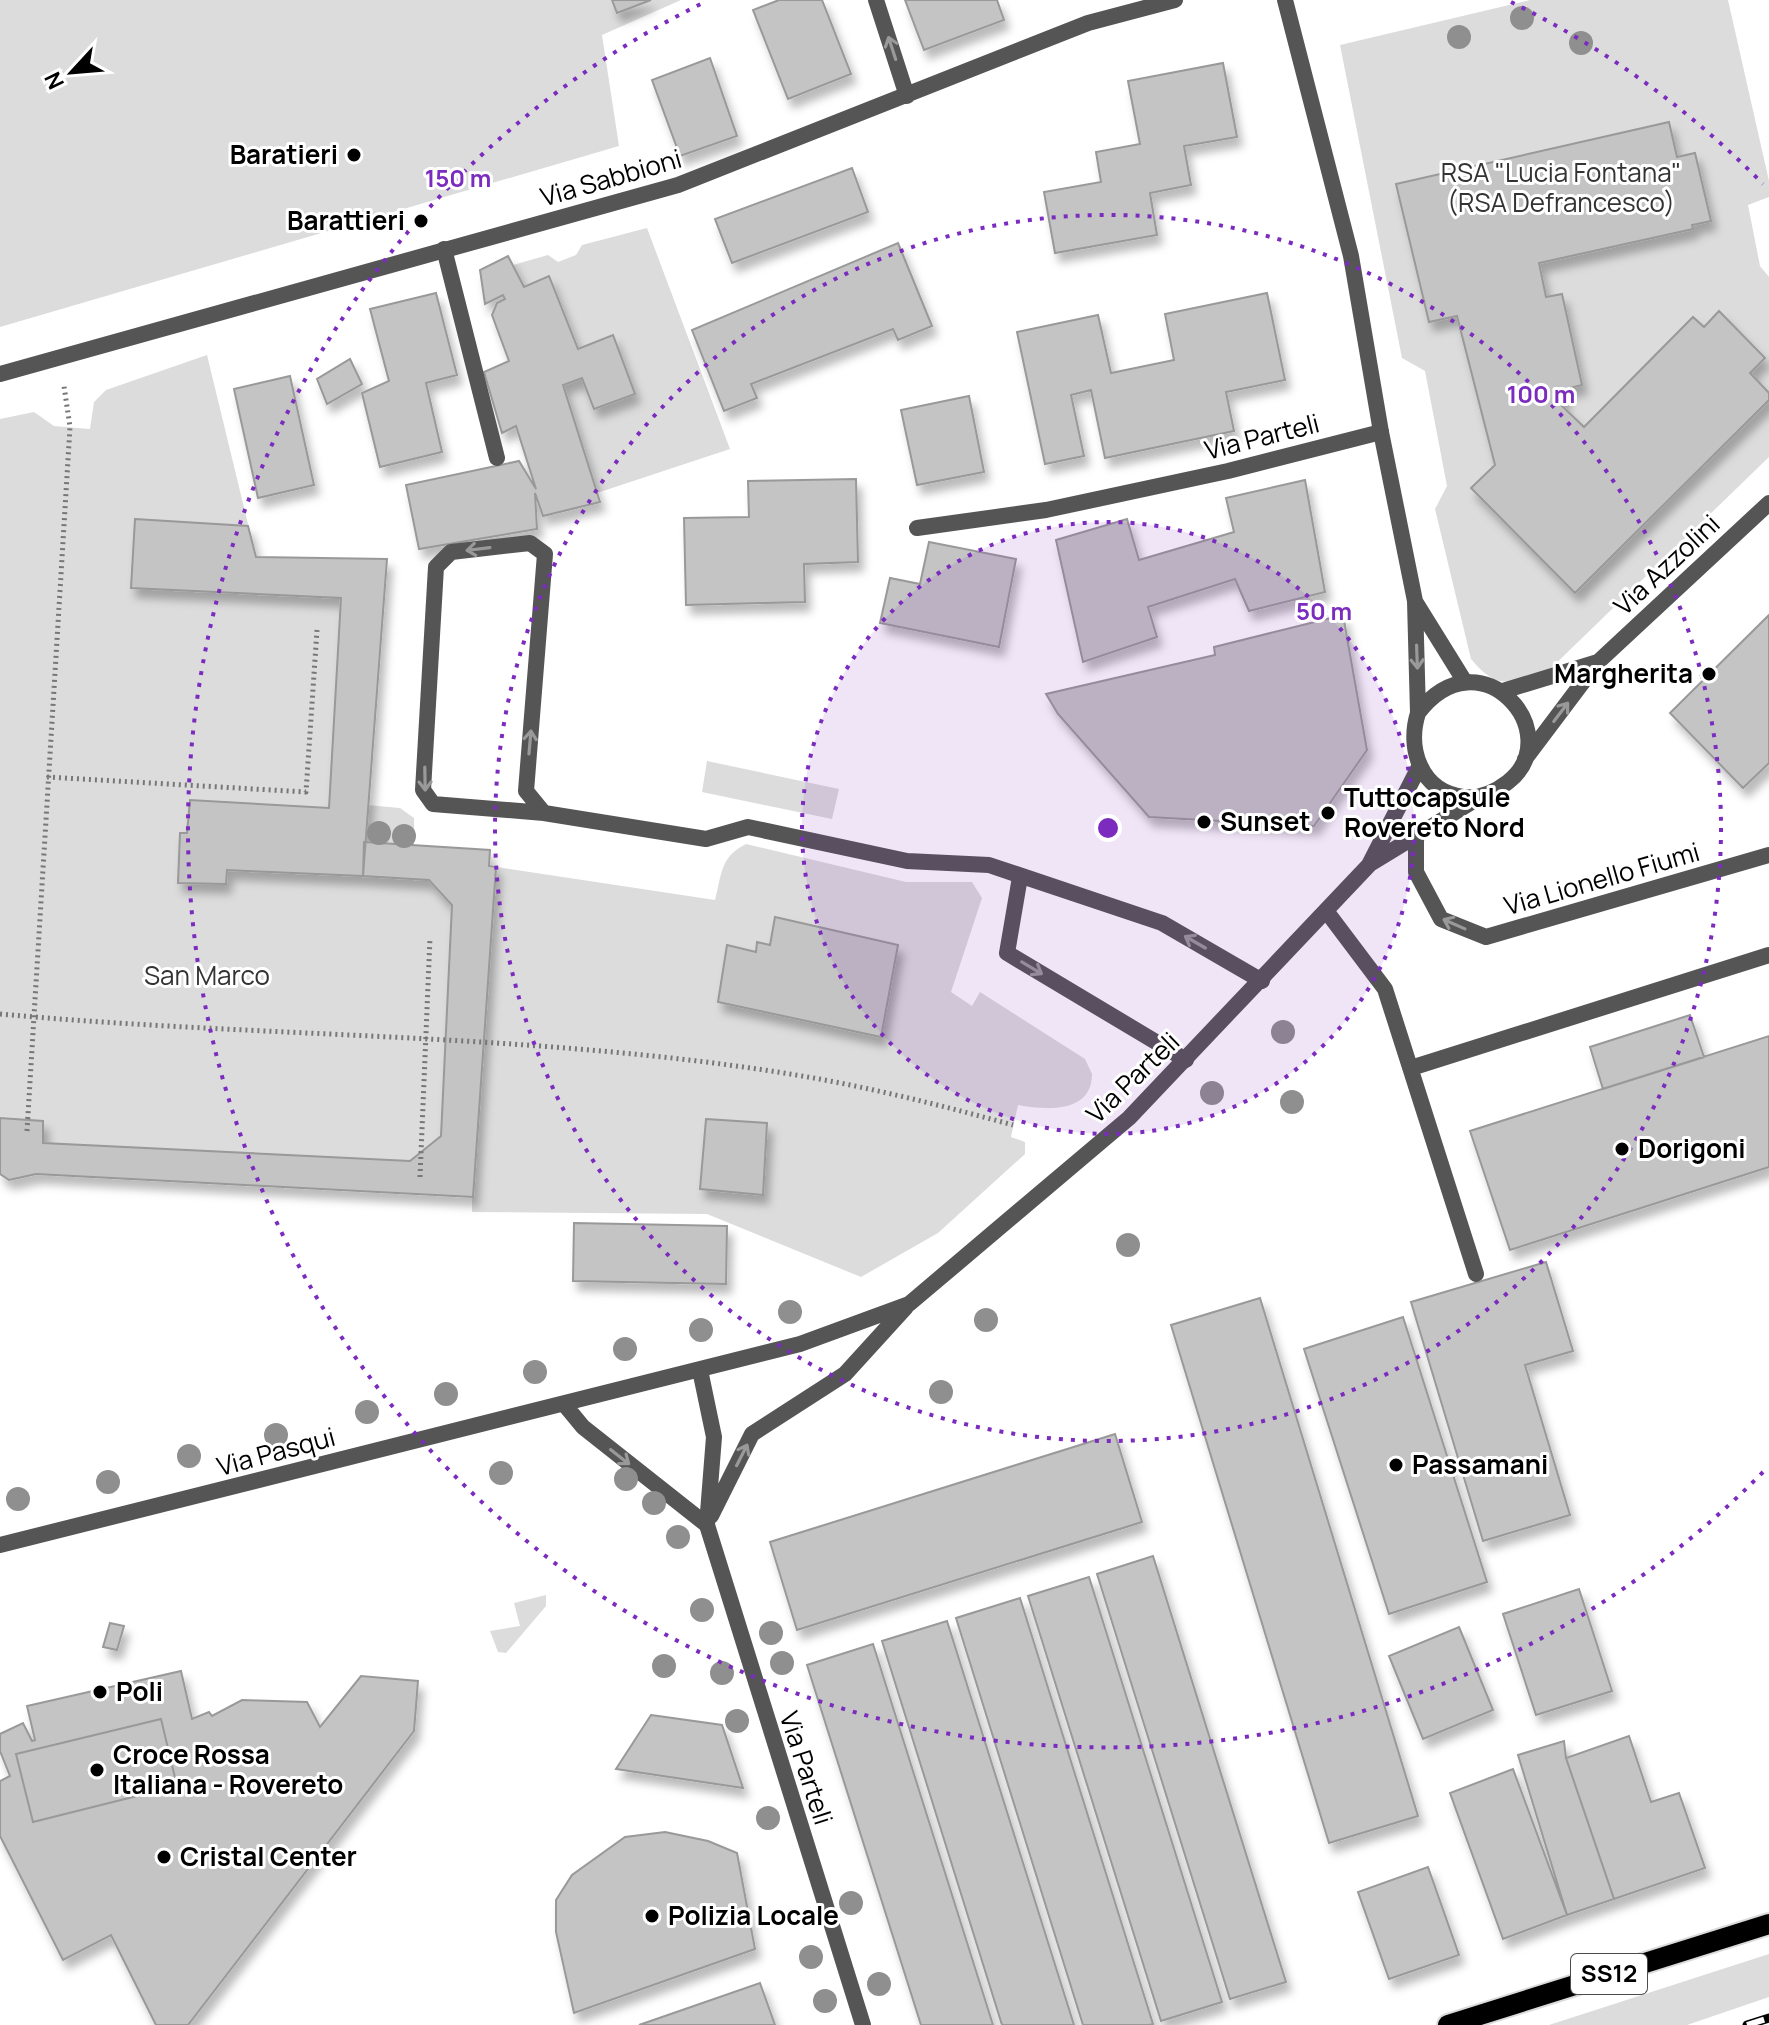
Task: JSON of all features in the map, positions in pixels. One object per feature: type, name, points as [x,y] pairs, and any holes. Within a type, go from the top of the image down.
[{"type":"main road","name":"SS12","points":[[1448,2025],[1769,1924]]},
{"type":"street","points":[[876,0],[907,96]]},
{"type":"street","name":"Via Sabbioni","points":[[0,374],[678,185],[1088,23],[1175,0]]},
{"type":"street","points":[[1285,0],[1351,256],[1381,432],[1415,601],[1418,713],[1413,731],[1419,767],[1445,792],[1463,797],[1482,796]]},
{"type":"street","points":[[444,249],[497,458]]},
{"type":"street","name":"Via Parteli","points":[[917,528],[1046,510],[1228,471],[1381,432]]},
{"type":"street","name":"Via Azzolini","points":[[1523,762],[1598,662],[1769,503]]},
{"type":"street","points":[[544,813],[526,791],[545,554],[530,543],[451,552],[436,567],[423,790],[433,804],[544,813],[706,839],[748,827],[907,861],[989,865],[1162,923],[1262,981]]},
{"type":"street","points":[[1415,601],[1465,682]]},
{"type":"street","name":"Via Azzolini","points":[[1503,691],[1598,662]]},
{"type":"street","points":[[1418,713],[1430,697],[1446,687],[1465,682],[1485,683],[1503,691],[1517,705],[1526,723],[1528,743],[1523,762]]},
{"type":"street","name":"Via Parteli","points":[[1369,865],[1482,796],[1499,790],[1513,778],[1523,762]]},
{"type":"street","name":"Via Parteli","points":[[707,1525],[752,1434],[845,1374],[909,1304],[1119,1127],[1327,912],[1369,865],[1419,767]]},
{"type":"street","name":"Via Lionello Fiumi","points":[[1416,838],[1416,872],[1441,919],[1486,937],[1769,855]]},
{"type":"street","points":[[1020,877],[1007,953],[1186,1060]]},
{"type":"street","points":[[1327,912],[1385,989],[1476,1274]]},
{"type":"street","points":[[1411,1068],[1769,955]]},
{"type":"street","name":"Via Parteli","points":[[564,1404],[800,1344],[909,1304]]},
{"type":"street","name":"Via Parteli","points":[[700,1370],[714,1437],[707,1525],[863,2025]]},
{"type":"street","points":[[564,1404],[583,1427],[707,1525]]},
{"type":"street","name":"Via Pasqui","points":[[0,1545],[564,1404]]},
{"type":"path","points":[[27,1131],[70,427],[60,358]]},
{"type":"path","points":[[47,777],[306,792],[317,630]]},
{"type":"path","points":[[420,1177],[430,938]]},
{"type":"path","points":[[0,1014],[426,1038],[710,1063],[792,1074],[1013,1125]]},
{"type":"green space","points":[[0,0],[681,0],[602,35],[619,146],[0,327]]},
{"type":"green space","name":"RSA \"Lucia Fontana\" (RSA Defrancesco)","points":[[1530,0],[1728,0],[1769,181],[1769,197],[1748,205],[1760,266],[1769,277],[1769,457],[1545,674],[1504,682],[1489,676],[1471,659],[1435,509],[1447,486],[1425,371],[1402,358],[1340,45]]},
{"type":"green space","points":[[647,228],[730,449],[597,493],[563,385],[582,378],[594,409],[635,393],[613,336],[578,349],[548,277],[524,287],[513,265],[548,255],[558,262],[576,255],[582,245]]},
{"type":"green space","name":"San Marco","points":[[207,355],[256,557],[387,559],[367,805],[400,808],[414,818],[414,845],[490,850],[490,866],[715,900],[727,861],[746,844],[906,882],[972,882],[982,898],[951,992],[972,1006],[980,992],[1085,1059],[1092,1074],[1090,1087],[1084,1096],[1076,1103],[1053,1108],[1018,1105],[1011,1137],[1025,1142],[1025,1154],[938,1233],[861,1277],[707,1214],[472,1212],[472,1197],[36,1174],[9,1180],[0,1174],[0,419],[34,412],[54,426],[90,429],[94,402],[106,390]]},
{"type":"green space","points":[[707,761],[839,789],[832,819],[702,792]]},
{"type":"green space","points":[[546,1595],[546,1606],[506,1653],[498,1652],[490,1631],[520,1626],[514,1603]]},
{"type":"green space","points":[[1769,1954],[1769,1997],[1687,2025],[1549,2025]]},
{"type":"building","points":[[612,0],[651,0],[617,13]]},
{"type":"building","points":[[779,0],[822,0],[851,74],[788,99],[753,10]]},
{"type":"building","points":[[905,0],[997,0],[1004,20],[924,50]]},
{"type":"building","points":[[710,58],[737,136],[680,156],[652,80]]},
{"type":"building","points":[[1223,63],[1237,137],[1184,146],[1191,185],[1150,193],[1157,235],[1055,253],[1044,192],[1101,182],[1096,152],[1140,144],[1128,81]]},
{"type":"building","points":[[1669,122],[1677,157],[1695,153],[1711,221],[1692,225],[1693,229],[1539,263],[1546,297],[1562,294],[1582,385],[1566,389],[1562,406],[1584,427],[1693,317],[1704,327],[1719,311],[1765,358],[1750,373],[1769,393],[1769,400],[1575,593],[1471,488],[1495,465],[1457,316],[1429,322],[1396,184]]},
{"type":"building","points":[[852,168],[868,212],[732,263],[715,219]]},
{"type":"building","points":[[898,243],[932,326],[898,340],[893,329],[751,384],[757,398],[724,411],[692,330]]},
{"type":"building","points":[[508,256],[524,287],[549,276],[578,349],[613,335],[635,394],[594,409],[582,378],[563,385],[600,502],[543,516],[535,493],[537,529],[419,549],[406,485],[519,461],[536,489],[516,426],[502,433],[484,372],[509,361],[492,315],[497,303],[505,299],[503,295],[485,304],[480,270]]},
{"type":"building","points":[[436,293],[457,375],[426,383],[442,452],[380,467],[362,393],[389,381],[370,309]]},
{"type":"building","points":[[1267,293],[1285,380],[1226,392],[1234,431],[1105,458],[1091,390],[1071,395],[1084,456],[1045,464],[1017,332],[1098,315],[1111,373],[1174,360],[1165,314]]},
{"type":"building","points":[[350,359],[362,384],[327,404],[317,379]]},
{"type":"building","points":[[290,376],[314,485],[258,498],[234,389]]},
{"type":"building","points":[[969,396],[984,472],[917,485],[901,410]]},
{"type":"building","points":[[856,479],[858,562],[804,564],[805,602],[686,605],[684,518],[749,517],[748,481]]},
{"type":"building","points":[[1305,480],[1325,592],[1249,611],[1235,579],[1148,607],[1157,637],[1083,662],[1056,540],[1127,519],[1139,560],[1234,532],[1226,498]]},
{"type":"building","points":[[135,519],[248,526],[256,557],[387,559],[363,876],[227,870],[226,884],[178,883],[180,833],[187,833],[190,800],[329,808],[341,598],[131,588]]},
{"type":"building","points":[[929,542],[1016,559],[999,647],[880,623],[890,578],[920,584]]},
{"type":"building","points":[[1343,615],[1367,750],[1314,826],[1149,817],[1058,714],[1046,694],[1215,655],[1214,647]]},
{"type":"building","points":[[1769,615],[1769,763],[1743,788],[1670,713]]},
{"type":"building","points":[[364,842],[490,850],[489,866],[496,867],[473,1197],[36,1174],[9,1180],[0,1174],[0,1118],[43,1121],[43,1143],[410,1161],[441,1136],[452,905],[429,880],[363,876]]},
{"type":"building","points":[[775,917],[898,945],[881,1037],[718,1002],[727,945],[756,952],[757,942],[770,945]]},
{"type":"building","points":[[1690,1015],[1704,1057],[1603,1089],[1590,1047]]},
{"type":"building","name":"Dorigoni","points":[[1769,1036],[1769,1167],[1510,1250],[1470,1131]]},
{"type":"building","points":[[706,1119],[767,1123],[763,1195],[700,1189]]},
{"type":"building","points":[[574,1223],[727,1226],[726,1284],[573,1281]]},
{"type":"building","points":[[1546,1262],[1573,1351],[1525,1365],[1570,1515],[1483,1541],[1411,1302]]},
{"type":"building","points":[[1260,1298],[1418,1816],[1329,1843],[1171,1325]]},
{"type":"building","name":"Passamani","points":[[1403,1317],[1487,1582],[1389,1614],[1304,1349]]},
{"type":"building","points":[[1115,1434],[1142,1522],[797,1630],[770,1542]]},
{"type":"building","points":[[1153,1556],[1286,1982],[1230,1999],[1097,1574]]},
{"type":"building","points":[[1089,1577],[1222,2002],[1161,2021],[1028,1596]]},
{"type":"building","points":[[1579,1589],[1612,1691],[1536,1715],[1503,1614]]},
{"type":"building","points":[[1020,1598],[1153,2024],[1083,2025],[956,1618]]},
{"type":"building","points":[[947,1621],[1074,2025],[1002,2025],[882,1641]]},
{"type":"building","points":[[110,1623],[124,1626],[117,1650],[103,1647]]},
{"type":"building","points":[[1459,1627],[1493,1710],[1423,1739],[1389,1656]]},
{"type":"building","points":[[873,1644],[993,2025],[921,2025],[807,1665]]},
{"type":"building","name":"Cristal Center","points":[[181,1671],[192,1719],[209,1712],[212,1716],[242,1700],[307,1702],[320,1727],[361,1676],[418,1681],[414,1731],[188,2025],[156,2025],[111,1935],[63,1960],[0,1836],[0,1781],[10,1776],[0,1751],[0,1734],[23,1723],[32,1741],[35,1740],[27,1706]]},
{"type":"building","points":[[651,1715],[722,1725],[743,1788],[616,1769]]},
{"type":"building","name":"Croce Rossa Italiana - Rovereto","points":[[161,1719],[177,1786],[33,1822],[16,1754]]},
{"type":"building","points":[[1629,1736],[1651,1802],[1679,1793],[1705,1868],[1614,1899],[1566,1758]]},
{"type":"building","points":[[1564,1741],[1566,1758],[1614,1899],[1567,1915],[1518,1755]]},
{"type":"building","points":[[1513,1769],[1567,1915],[1503,1939],[1450,1793]]},
{"type":"building","name":"Polizia Locale","points":[[665,1832],[708,1841],[737,1853],[755,1949],[574,2013],[556,1932],[556,1900],[572,1875],[625,1837]]},
{"type":"building","points":[[1428,1867],[1459,1955],[1389,1979],[1358,1892]]},
{"type":"building","points":[[760,1983],[775,2025],[639,2025]]},
{"type":"railway","points":[[1747,2025],[1769,2018]]},
{"type":"place","name":"Baratieri","points":[[354,155]]},
{"type":"place","name":"Barattieri","points":[[421,221]]},
{"type":"place","name":"Margherita","points":[[1709,674]]},
{"type":"place","name":"Tuttocapsule Rovereto Nord","points":[[1328,813]]},
{"type":"place","name":"Sunset","points":[[1204,822]]},
{"type":"place","name":"Dorigoni","points":[[1622,1149]]},
{"type":"place","name":"Passamani","points":[[1396,1465]]},
{"type":"place","name":"Poli","points":[[100,1692]]},
{"type":"place","name":"Croce Rossa Italiana - Rovereto","points":[[97,1770]]},
{"type":"place","name":"Cristal Center","points":[[164,1857]]},
{"type":"place","name":"Polizia Locale","points":[[652,1916]]}]
